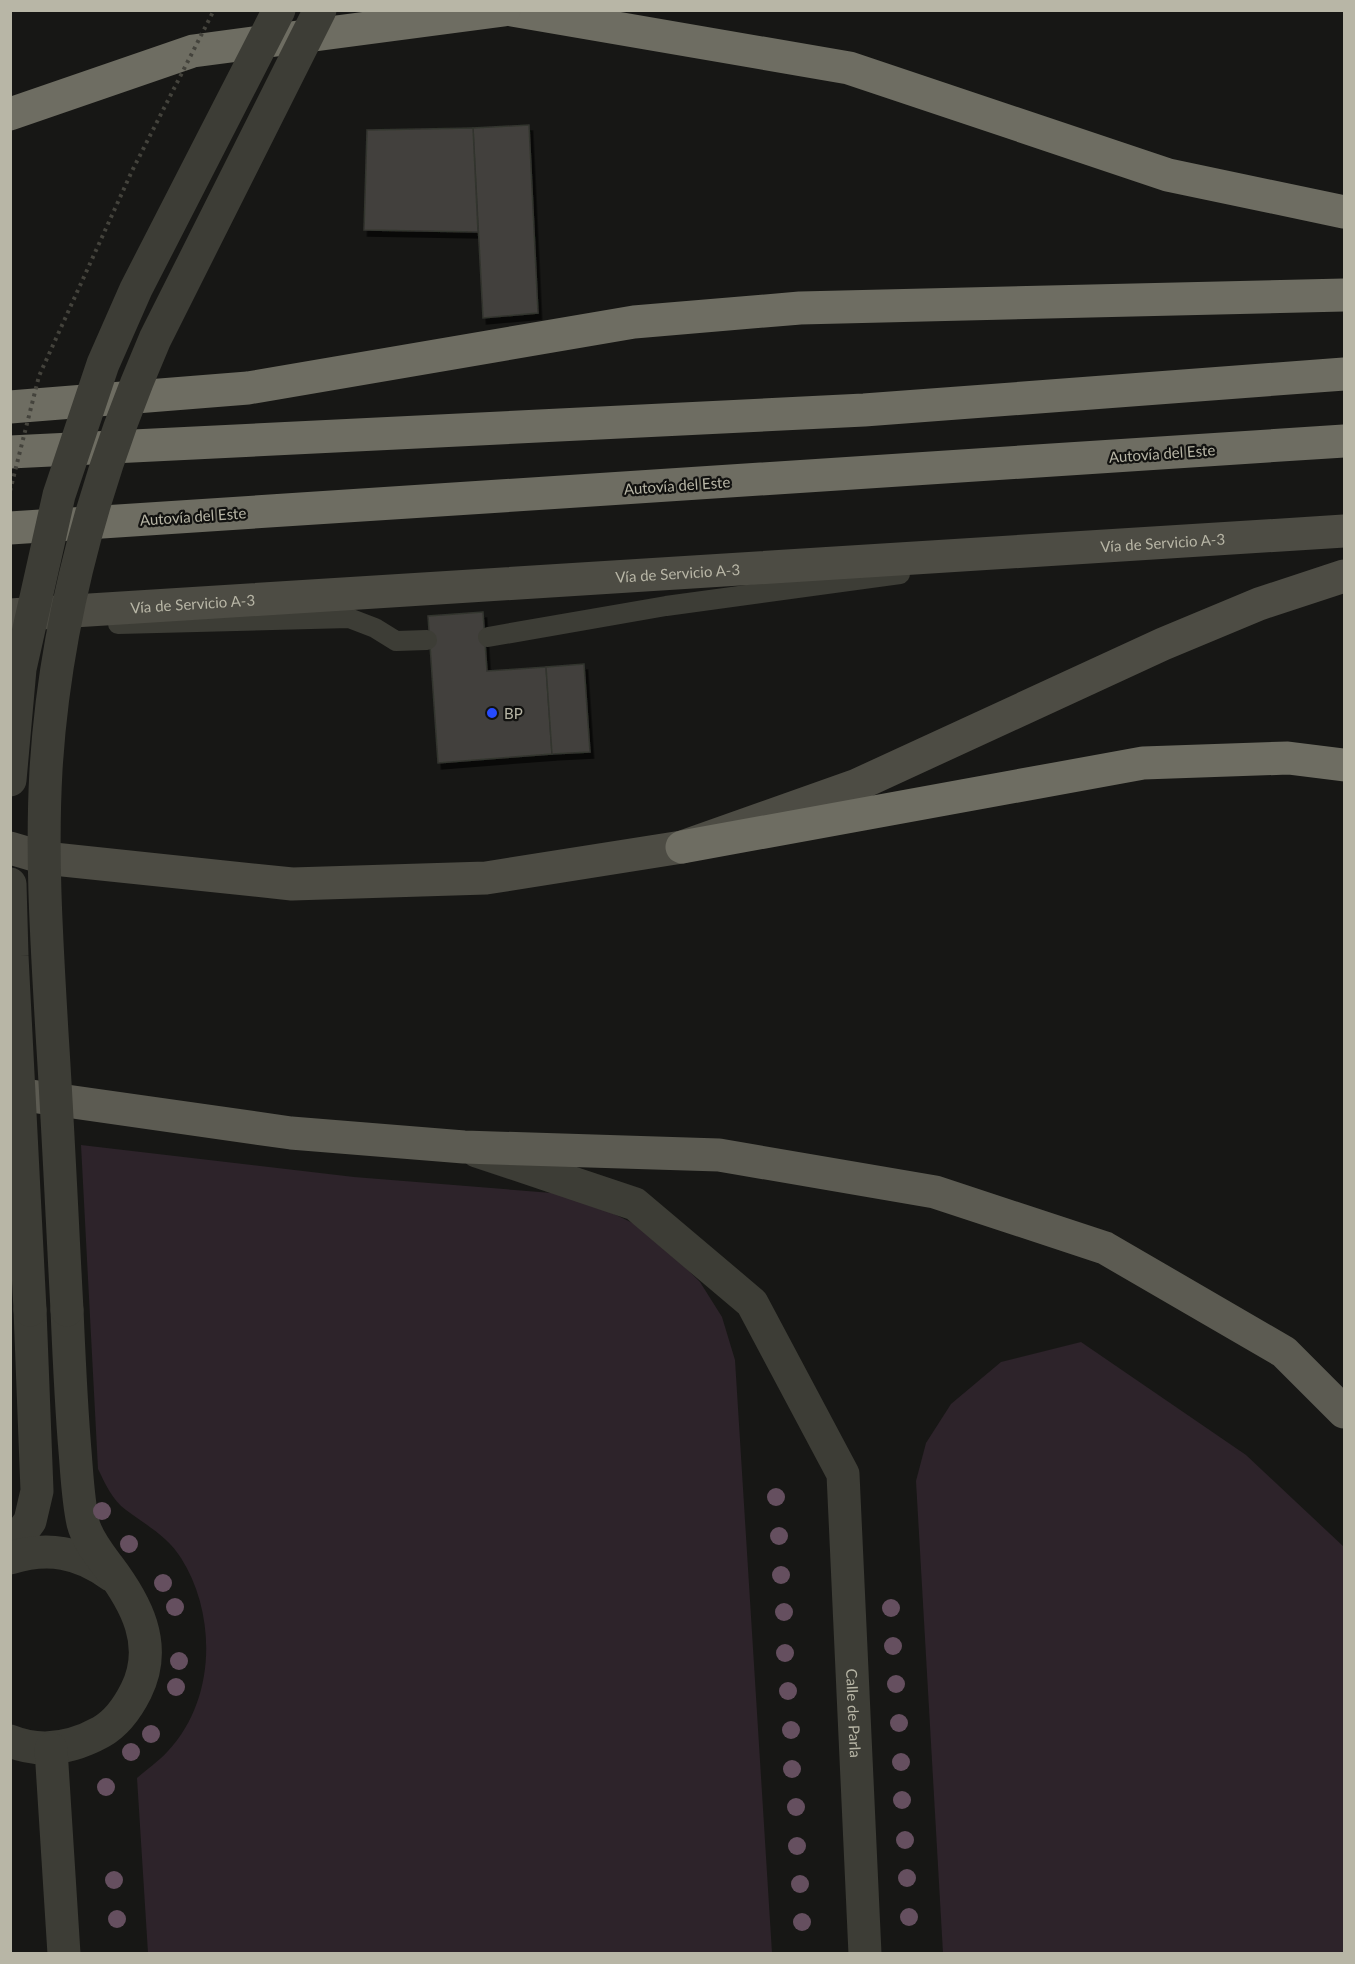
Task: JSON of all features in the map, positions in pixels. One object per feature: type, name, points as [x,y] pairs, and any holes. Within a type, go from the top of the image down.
[{"type":"highway","points":[[10,114],[193,51],[504,10]]},
{"type":"highway","points":[[512,10],[849,68],[1168,175],[1344,212]]},
{"type":"highway","points":[[10,407],[248,388],[646,321],[800,308],[1344,295]]},
{"type":"highway","points":[[10,452],[864,410],[1344,374]]},
{"type":"highway","name":"Autovía del Este","points":[[10,528],[1344,441]]},
{"type":"highway","points":[[682,847],[1143,763],[1288,758],[1344,765]]},
{"type":"main road","name":"Vía de Servicio A-3","points":[[10,615],[1127,542],[1344,531]]},
{"type":"main road","points":[[10,848],[44,858],[292,884],[486,878],[682,847],[857,785],[1163,644],[1259,604],[1344,576]]},
{"type":"main road","points":[[10,1093],[291,1132],[464,1147],[719,1155],[935,1192],[1105,1248],[1284,1352],[1344,1412]]},
{"type":"street","points":[[10,780],[22,658],[59,495],[104,364],[136,289],[279,10]]},
{"type":"street","points":[[10,1741],[23,1746],[51,1749],[81,1743],[107,1728],[128,1707],[141,1680],[146,1650],[142,1620],[129,1593],[96,1549],[84,1527],[71,1410],[44,898],[46,770],[58,661],[92,507],[134,388],[155,339],[320,10]]},
{"type":"street","points":[[10,884],[37,1491],[30,1521],[10,1549]]},
{"type":"street","name":"Calle de Parla","points":[[464,1147],[635,1204],[752,1303],[843,1474],[865,1953]]},
{"type":"street","points":[[10,1558],[29,1552],[52,1550],[75,1554],[96,1563],[114,1576],[129,1593]]},
{"type":"street","points":[[51,1749],[64,1953]]},
{"type":"lane","points":[[488,637],[666,606],[1127,542]]},
{"type":"lane","points":[[10,628],[349,618],[375,628],[396,641],[427,640]]},
{"type":"path","points":[[10,491],[39,376],[132,171],[214,10]]},
{"type":"shaded area","points":[[81,1145],[354,1177],[552,1193],[595,1205],[637,1225],[663,1245],[700,1282],[722,1317],[735,1360],[772,1953],[148,1953],[137,1778],[168,1751],[184,1730],[195,1707],[203,1683],[206,1657],[205,1631],[201,1605],[193,1581],[176,1550],[117,1501],[98,1469]]},
{"type":"shaded area","points":[[1081,1342],[1246,1455],[1344,1547],[1344,1953],[943,1953],[916,1481],[926,1443],[951,1404],[1001,1362]]},
{"type":"building","points":[[529,125],[538,313],[483,318],[473,128]]},
{"type":"building","points":[[473,128],[478,232],[364,230],[367,130]]},
{"type":"building","name":"BP","points":[[483,612],[487,671],[546,667],[552,754],[438,763],[428,616]]},
{"type":"building","points":[[584,664],[590,752],[552,754],[546,667]]},
{"type":"place","name":"BP","points":[[492,713]]}]
